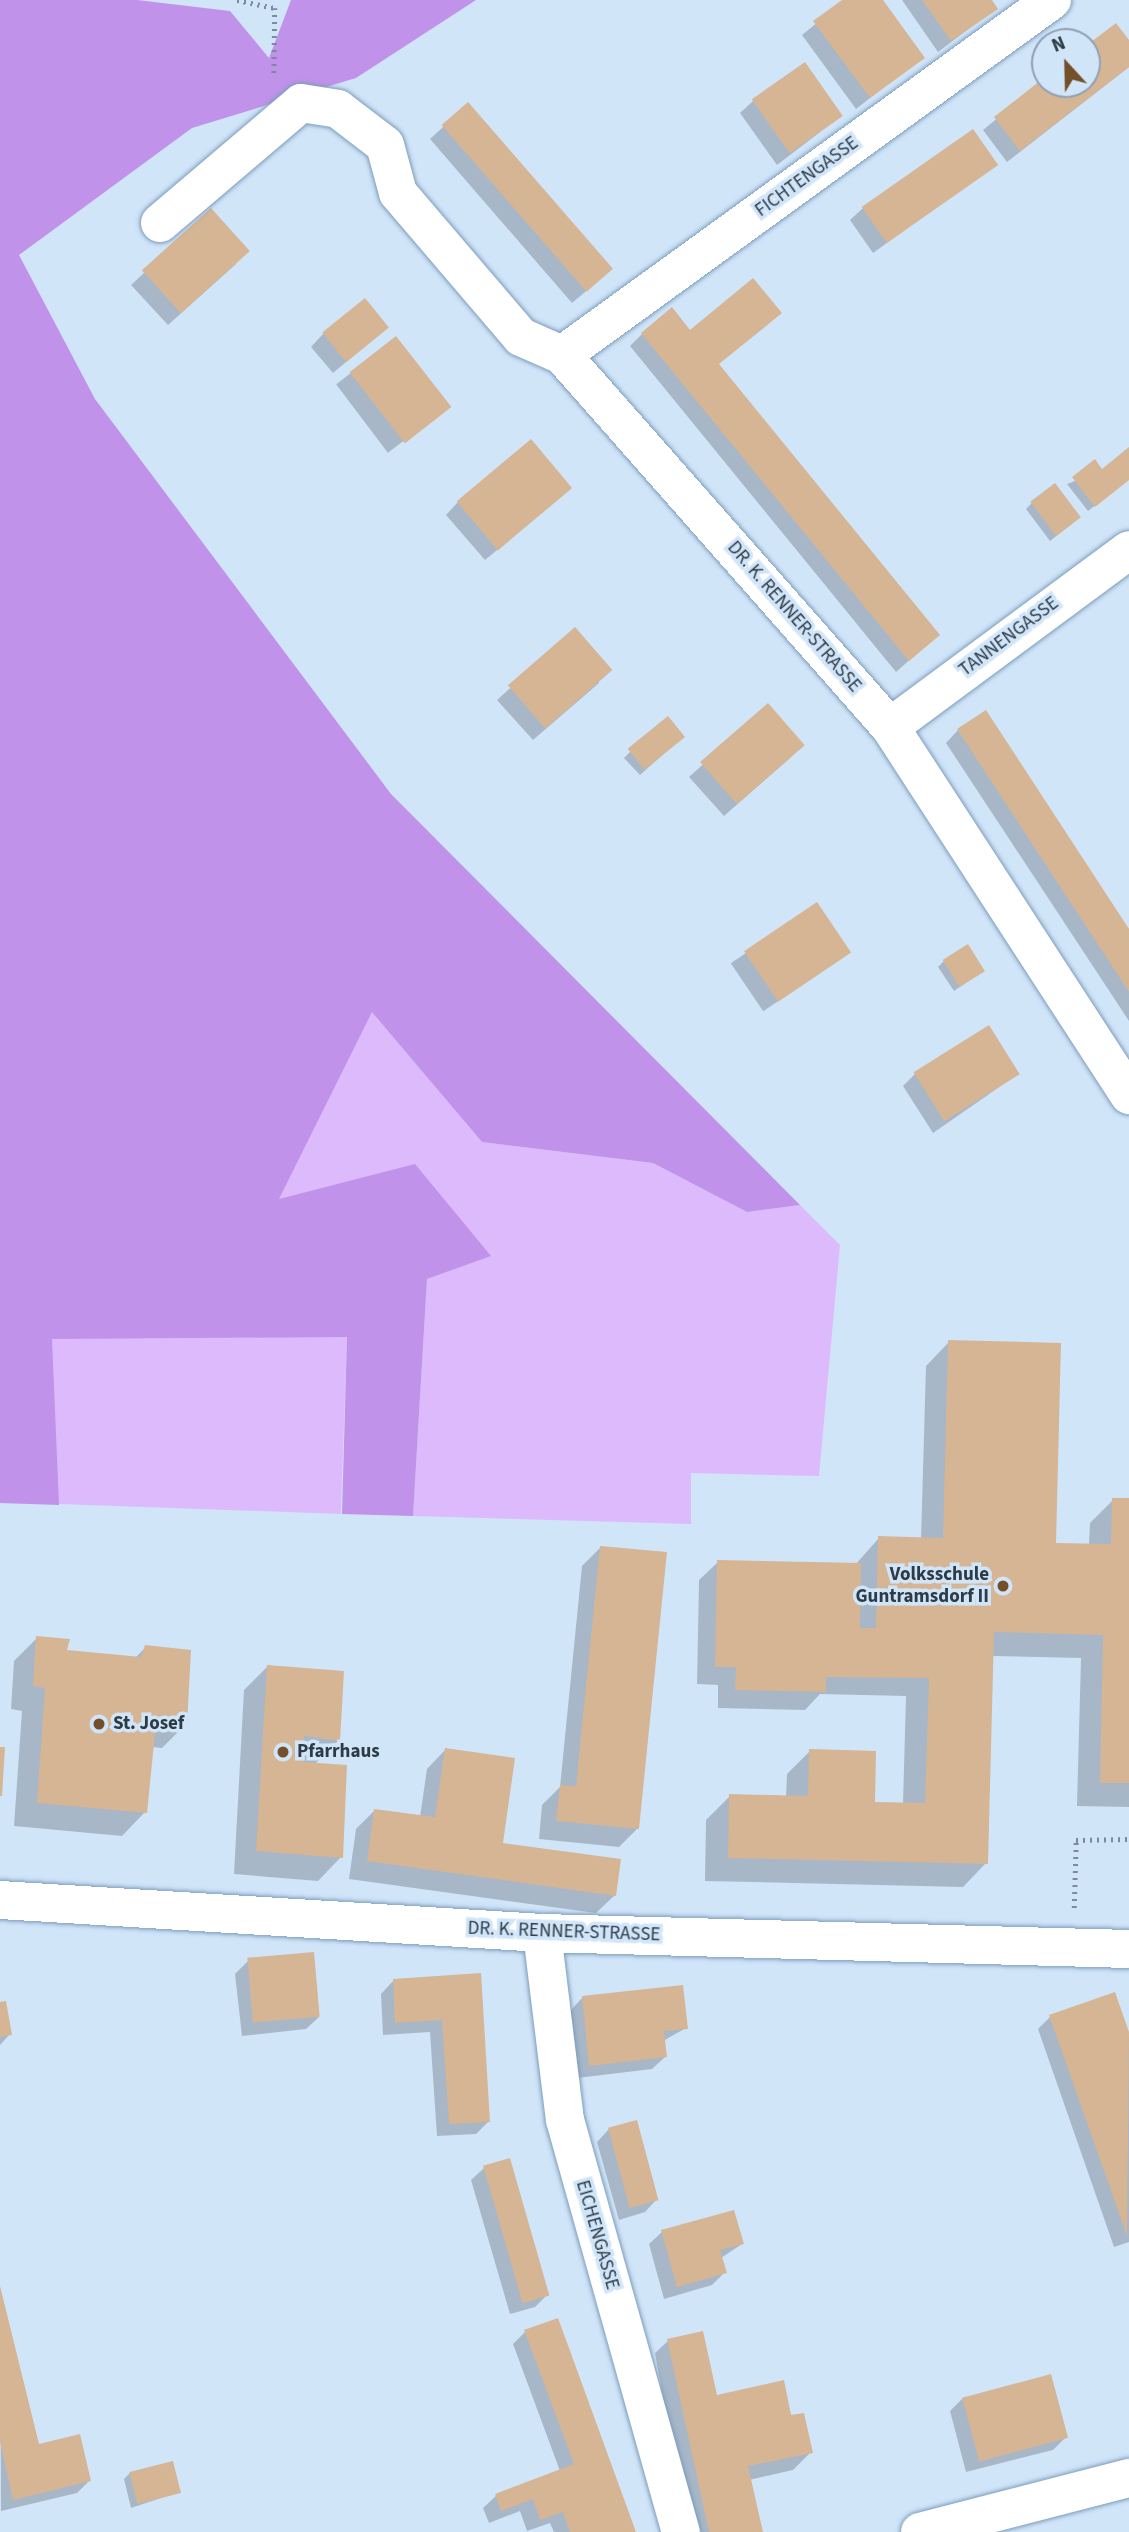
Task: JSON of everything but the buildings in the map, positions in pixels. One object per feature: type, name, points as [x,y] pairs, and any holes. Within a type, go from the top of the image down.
[{"type":"street","name":"FICHTENGASSE","points":[[562,355],[1052,0]]},
{"type":"street","name":"DR. K. RENNER-STRASSE","points":[[301,103],[338,109],[385,145],[398,193],[521,337],[562,355],[890,727],[1129,1095]]},
{"type":"street","points":[[160,223],[301,103]]},
{"type":"street","name":"TANNENGASSE","points":[[890,727],[1129,550]]},
{"type":"street","name":"DR. K. RENNER-STRASSE","points":[[0,1900],[542,1933],[1129,1949]]},
{"type":"street","name":"EICHENGASSE","points":[[542,1933],[565,2120],[681,2532]]},
{"type":"street","points":[[920,2532],[1129,2478]]},
{"type":"path","points":[[237,0],[275,8],[270,58],[276,83],[301,103]]},
{"type":"path","points":[[1073,1947],[1076,1840],[1129,1839]]},
{"type":"shaded area","points":[[0,0],[137,0],[230,11],[269,58],[291,0],[476,0],[356,78],[192,128],[19,255],[95,399],[391,794],[800,1205],[747,1212],[653,1163],[482,1142],[372,1012],[279,1199],[415,1164],[491,1256],[427,1279],[413,1516],[342,1514],[347,1337],[52,1339],[59,1505],[0,1503]]},
{"type":"shaded area","points":[[372,1011],[482,1142],[653,1163],[747,1212],[800,1205],[840,1245],[819,1476],[691,1473],[691,1524],[413,1516],[427,1279],[490,1255],[278,1199]]},
{"type":"shaded area","points":[[52,1327],[347,1337],[341,1514],[46,1504]]},
{"type":"place","name":"Volksschule Guntramsdorf II","points":[[1003,1586]]},
{"type":"place","name":"St. Josef","points":[[99,1724]]},
{"type":"place","name":"Pfarrhaus","points":[[283,1752]]}]
